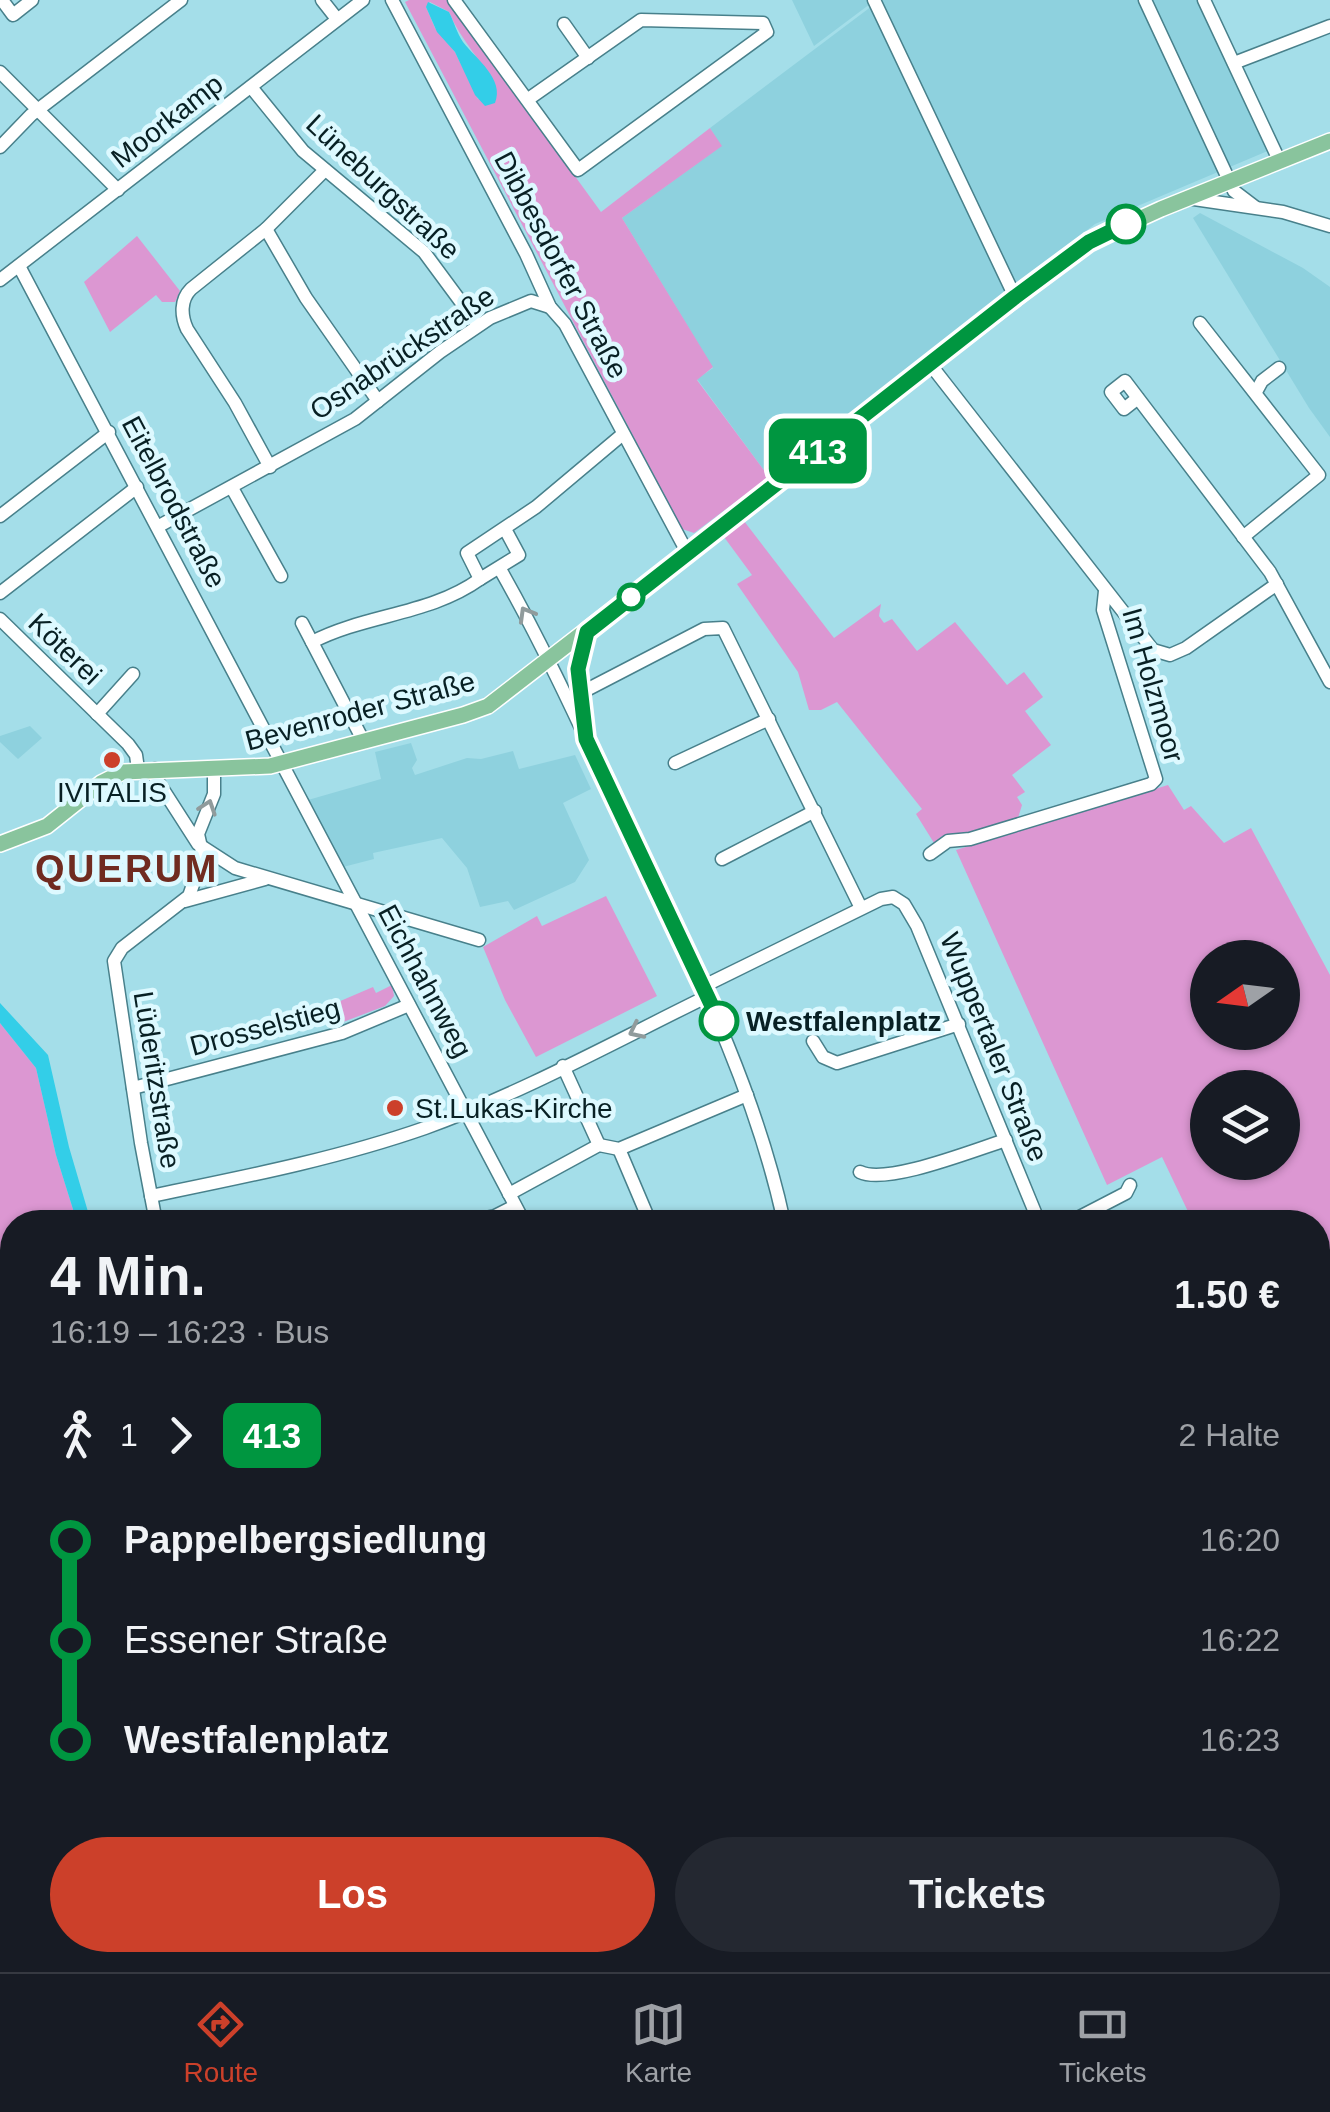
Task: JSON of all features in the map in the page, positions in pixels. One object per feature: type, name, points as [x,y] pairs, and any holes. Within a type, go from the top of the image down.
[{"type":"main road","name":"Bevenroder Straße","points":[[0,844],[47,826],[108,778],[146,769],[214,770],[282,764],[480,710],[587,632],[1089,242],[1330,141]]},
{"type":"street","points":[[2,0],[13,15],[32,0]]},
{"type":"street","points":[[0,147],[38,110],[181,0]]},
{"type":"street","points":[[322,0],[337,19]]},
{"type":"street","name":"Moorkamp","points":[[0,280],[363,0]]},
{"type":"street","name":"Dibbesdorfer Straße","points":[[392,0],[520,242],[550,307],[565,324],[688,552]]},
{"type":"street","points":[[454,0],[578,170],[767,32],[763,22],[641,20],[527,100]]},
{"type":"street","points":[[874,0],[1015,297]]},
{"type":"street","points":[[1145,0],[1225,183],[1255,207]]},
{"type":"street","points":[[1204,0],[1279,160]]},
{"type":"street","points":[[564,24],[588,58]]},
{"type":"street","points":[[1234,64],[1330,26]]},
{"type":"street","points":[[0,72],[118,190]]},
{"type":"street","name":"Lüneburgstraße","points":[[251,87],[324,170],[424,252],[478,326]]},
{"type":"street","points":[[270,467],[235,403],[187,330],[182,313],[186,293],[266,229],[324,170]]},
{"type":"street","points":[[1225,183],[1220,196],[1234,207]]},
{"type":"street","points":[[1187,198],[1283,212],[1330,226]]},
{"type":"street","points":[[266,229],[306,298],[378,402]]},
{"type":"street","name":"Eitelbrodstraße","points":[[19,266],[282,764]]},
{"type":"street","name":"Osnabrückstraße","points":[[158,526],[337,430],[478,326],[522,303],[542,302],[550,307]]},
{"type":"street","points":[[1200,323],[1320,475],[1244,537]]},
{"type":"street","name":"Im Holzmoor","points":[[930,364],[1106,591],[1102,610],[1156,779],[1151,784],[984,836],[948,841],[930,854]]},
{"type":"street","points":[[1256,392],[1262,381],[1278,368]]},
{"type":"street","points":[[1138,398],[1277,584],[1324,658],[1330,682]]},
{"type":"street","points":[[0,516],[109,432]]},
{"type":"street","points":[[480,579],[467,553],[506,530],[623,434]]},
{"type":"street","points":[[0,593],[137,488]]},
{"type":"street","points":[[232,488],[281,576]]},
{"type":"street","points":[[312,642],[439,602],[500,569],[519,555],[506,530]]},
{"type":"street","points":[[500,569],[574,696],[586,739],[706,991],[747,1096],[780,1210]]},
{"type":"street","points":[[1106,591],[1153,650],[1170,655],[1186,648],[1277,584]]},
{"type":"street","name":"Köterei","points":[[0,619],[132,749],[198,844]]},
{"type":"street","points":[[302,623],[364,742]]},
{"type":"street","points":[[150,1196],[326,1157],[426,1127],[563,1066],[862,908],[722,628],[704,628],[574,696]]},
{"type":"street","points":[[574,696],[587,632]]},
{"type":"street","name":"Köterei","points":[[96,714],[133,674]]},
{"type":"street","points":[[675,763],[769,719]]},
{"type":"street","name":"Eichhahnweg","points":[[282,764],[517,1210]]},
{"type":"street","points":[[185,901],[203,856],[198,834],[214,794],[214,770]]},
{"type":"street","points":[[722,858],[816,811]]},
{"type":"street","points":[[198,844],[235,868],[479,940]]},
{"type":"street","points":[[185,901],[268,879]]},
{"type":"street","name":"Wuppertaler Straße","points":[[862,908],[892,897],[904,904],[917,926],[1035,1210]]},
{"type":"street","name":"Lüderitzstraße","points":[[153,1210],[115,958],[122,948],[185,901]]},
{"type":"street","name":"Drosselstieg","points":[[132,1088],[342,1033],[409,1006]]},
{"type":"street","points":[[814,1041],[824,1057],[837,1063],[958,1024]]},
{"type":"street","points":[[563,1066],[600,1146]]},
{"type":"street","points":[[501,1210],[600,1146],[619,1149],[747,1096]]},
{"type":"street","points":[[860,1172],[872,1177],[897,1172],[1006,1140]]},
{"type":"street","points":[[619,1149],[645,1210]]},
{"type":"street","points":[[1093,1210],[1126,1193],[1130,1185]]},
{"type":"shaded area","points":[[447,0],[601,212],[710,128],[722,146],[622,218],[713,367],[697,380],[769,477],[694,533],[682,529],[405,2]],"holes":[[[430,2],[449,12],[496,88],[478,99],[455,52],[435,28],[426,7]]]},
{"type":"shaded area","points":[[792,0],[1198,0],[1270,150],[1095,224],[769,477],[697,379],[713,368],[622,218],[721,146],[710,128],[872,6],[814,46]]},
{"type":"shaded area","points":[[1200,213],[1303,268],[1330,287],[1330,437],[1193,218]]},
{"type":"shaded area","points":[[137,236],[180,291],[175,302],[162,302],[156,295],[110,332],[84,282]]},
{"type":"shaded area","points":[[744,521],[834,638],[881,604],[879,616],[884,623],[892,619],[917,651],[955,622],[1007,685],[1024,672],[1043,697],[1025,711],[1051,745],[1012,775],[1025,792],[1017,797],[1022,805],[1018,818],[976,834],[942,836],[934,843],[916,814],[922,809],[837,702],[821,710],[809,710],[798,672],[737,584],[752,575],[724,537]]},
{"type":"shaded area","points":[[30,726],[42,738],[18,759],[0,742],[0,736]]},
{"type":"shaded area","points":[[411,743],[417,760],[412,768],[415,775],[467,758],[481,759],[513,751],[519,769],[575,755],[591,789],[563,803],[589,860],[575,882],[514,910],[508,901],[480,907],[467,868],[442,838],[373,853],[374,859],[343,867],[308,800],[381,779],[375,752]]},
{"type":"shaded area","points":[[1168,785],[1184,810],[1191,806],[1224,843],[1251,828],[1330,975],[1330,1210],[1187,1210],[1162,1157],[1107,1185],[956,850]]},
{"type":"shaded area","points":[[606,896],[657,996],[536,1057],[505,1000],[483,947],[537,916],[542,926]]},
{"type":"shaded area","points":[[392,985],[394,996],[385,1006],[338,1024],[331,1005],[373,987],[376,993]]},
{"type":"shaded area","points":[[0,1023],[36,1068],[73,1210],[0,1210]]},
{"type":"water","points":[[428,2],[449,12],[463,42],[488,70],[496,86],[495,103],[485,106],[475,95],[455,52],[437,32],[426,7]]},
{"type":"water","points":[[0,1003],[48,1055],[87,1210],[73,1210],[36,1068],[0,1023]]},
{"type":"bus line","name":"413","points":[[719,1021],[586,739],[578,669],[587,632],[1015,297],[1089,242],[1126,224]]},
{"type":"place","name":"IVITALIS","points":[[112,760]]},
{"type":"place","name":"Westfalenplatz","points":[[719,1021]]},
{"type":"place","name":"St.Lukas-Kirche","points":[[395,1108]]},
{"type":"district","name":"QUERUM","points":[[127,869]]}]
